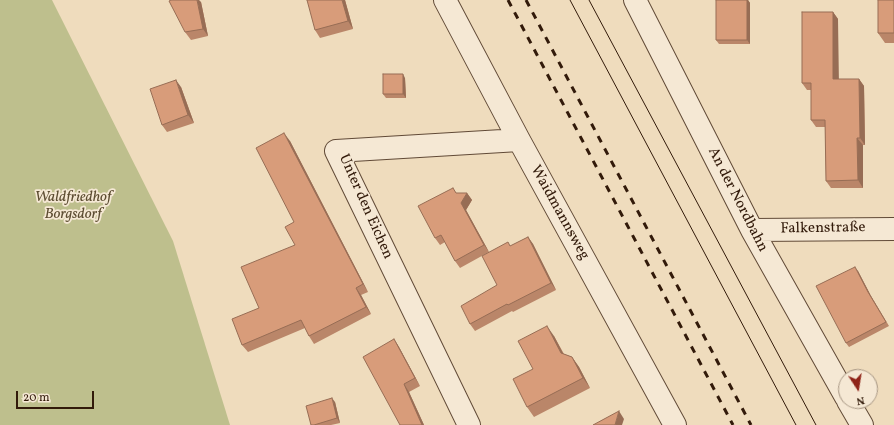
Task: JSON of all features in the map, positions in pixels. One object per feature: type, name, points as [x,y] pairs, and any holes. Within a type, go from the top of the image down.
[{"type":"street","name":"Waidmannsweg","points":[[445,0],[519,140],[675,425]]},
{"type":"street","name":"An der Nordbahn","points":[[635,0],[752,230],[838,383]]},
{"type":"street","name":"Unter den Eichen","points":[[469,425],[336,151],[519,140]]},
{"type":"street","name":"Falkenstraße","points":[[752,230],[894,229]]},
{"type":"street","points":[[853,409],[862,425]]},
{"type":"green space","name":"Waldfriedhof Borgsdorf","points":[[0,0],[52,0],[173,241],[230,425],[0,425]]},
{"type":"building","points":[[197,0],[203,29],[185,32],[169,1]]},
{"type":"building","points":[[307,0],[342,0],[348,21],[315,30]]},
{"type":"building","points":[[716,0],[747,0],[747,40],[716,40]]},
{"type":"building","points":[[878,0],[894,0],[894,33],[878,33]]},
{"type":"building","points":[[802,12],[833,12],[833,79],[859,79],[860,138],[857,138],[858,180],[826,181],[825,120],[811,120],[811,83],[802,83]]},
{"type":"building","points":[[383,74],[403,74],[403,94],[383,94]]},
{"type":"building","points":[[176,80],[188,115],[162,125],[150,89]]},
{"type":"building","points":[[284,133],[363,284],[356,288],[366,307],[309,336],[301,320],[242,345],[232,319],[259,308],[241,267],[295,245],[285,227],[294,222],[256,148]]},
{"type":"building","points":[[453,188],[456,193],[467,193],[461,203],[484,245],[455,261],[441,235],[435,238],[418,206]]},
{"type":"building","points":[[528,237],[551,283],[470,324],[461,306],[497,285],[482,256],[508,242],[510,246]]},
{"type":"building","points":[[855,267],[886,322],[846,343],[816,286]]},
{"type":"building","points":[[547,326],[561,353],[572,357],[583,378],[527,407],[513,379],[533,369],[518,341]]},
{"type":"building","points":[[394,339],[415,378],[404,384],[422,425],[400,425],[363,357]]},
{"type":"building","points":[[332,398],[337,418],[311,425],[306,406]]},
{"type":"building","points":[[619,411],[615,425],[593,425]]},
{"type":"tram line","points":[[570,0],[796,425]]},
{"type":"tram line","points":[[589,0],[816,425]]},
{"type":"railway","points":[[508,0],[733,425]]},
{"type":"railway","points":[[526,0],[751,425]]}]
